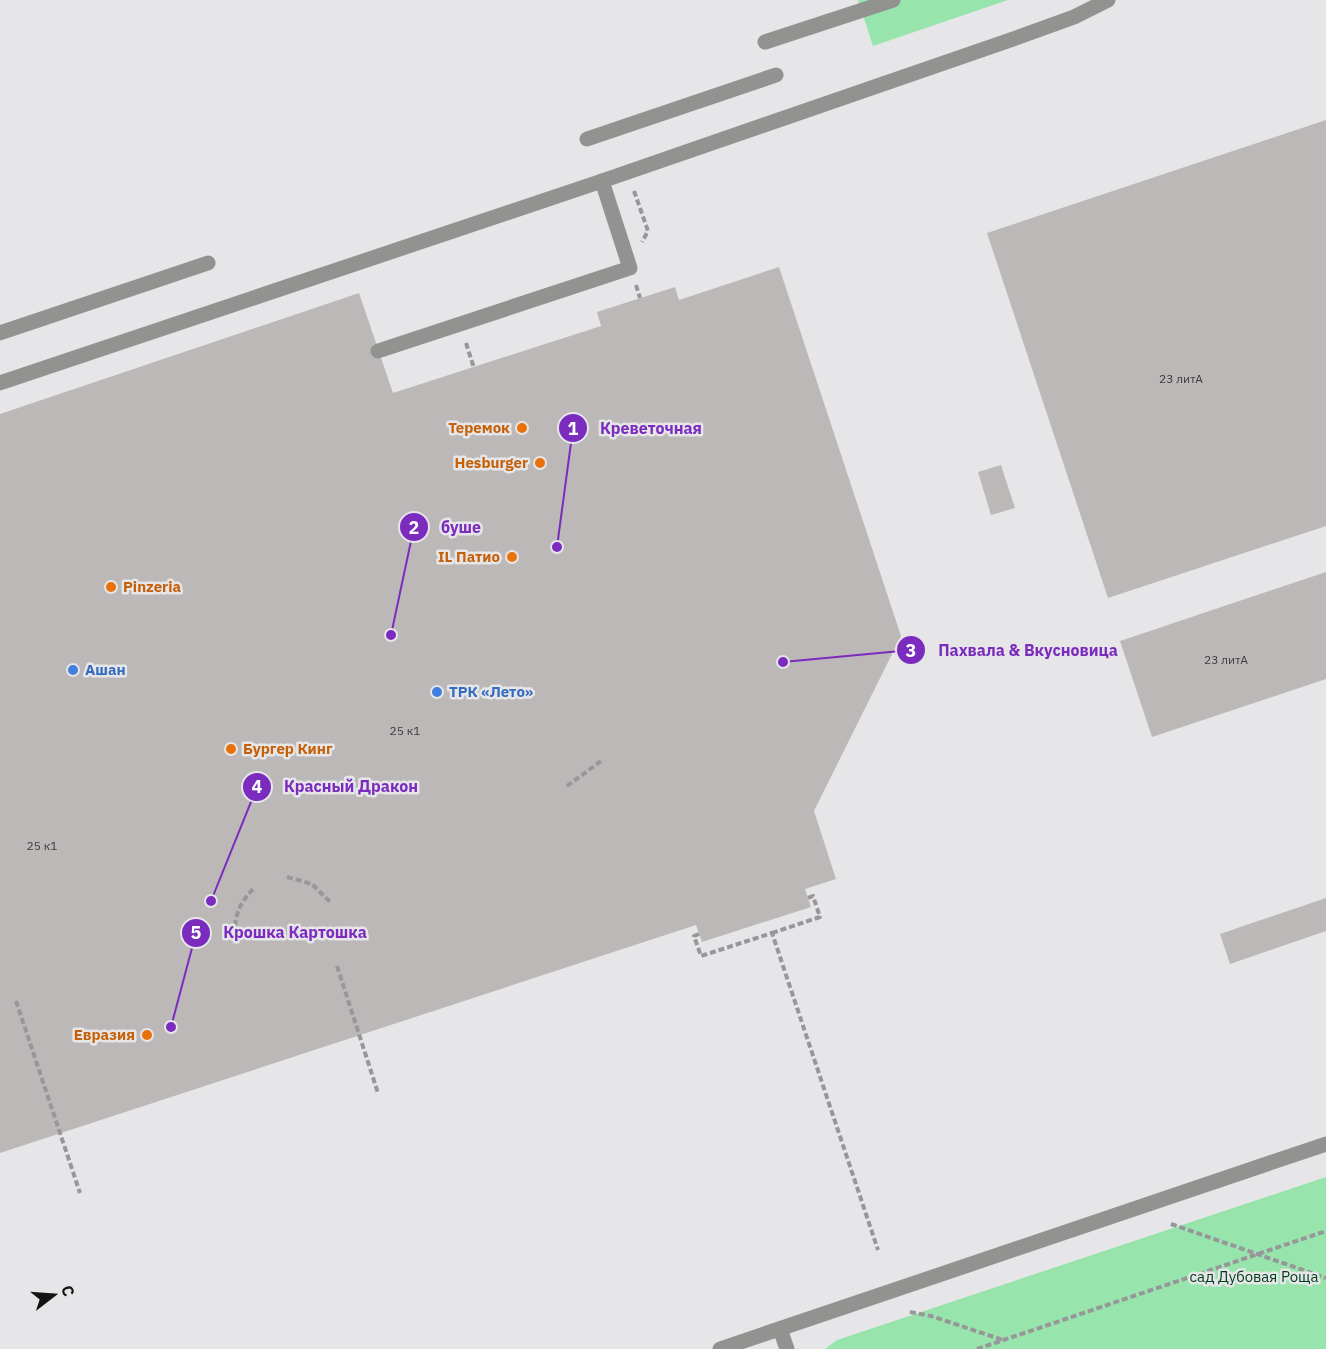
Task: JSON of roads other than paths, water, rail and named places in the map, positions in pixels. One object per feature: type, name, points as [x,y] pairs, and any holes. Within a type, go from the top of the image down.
[{"type":"street","points":[[765,42],[893,0]]},
{"type":"street","points":[[0,383],[602,181],[1026,35],[1074,17],[1108,0]]},
{"type":"street","points":[[587,139],[776,75]]},
{"type":"street","points":[[378,351],[630,268],[602,181]]},
{"type":"street","points":[[0,333],[208,263]]},
{"type":"street","points":[[720,1349],[1326,1144]]},
{"type":"street","points":[[780,1329],[787,1349]]},
{"type":"place","name":"Теремок","points":[[522,428]]},
{"type":"place","name":"Hesburger","points":[[540,463]]},
{"type":"place","name":"Креветочная","points":[[557,547]]},
{"type":"place","name":"IL Патио","points":[[512,557]]},
{"type":"place","name":"Pinzeria","points":[[111,587]]},
{"type":"place","name":"буше","points":[[391,635]]},
{"type":"place","name":"Пахвала & Вкусновица","points":[[783,662]]},
{"type":"place","name":"Ашан","points":[[73,670]]},
{"type":"place","name":"ТРК «Лето»","points":[[437,692]]},
{"type":"place","name":"Бургер Кинг","points":[[231,749]]},
{"type":"place","name":"Красный Дракон","points":[[211,901]]},
{"type":"place","name":"Крошка Картошка","points":[[171,1027]]},
{"type":"place","name":"Евразия","points":[[147,1035]]},
{"type":"park label","name":"сад Дубовая Роща","points":[[1254,1277]]}]
